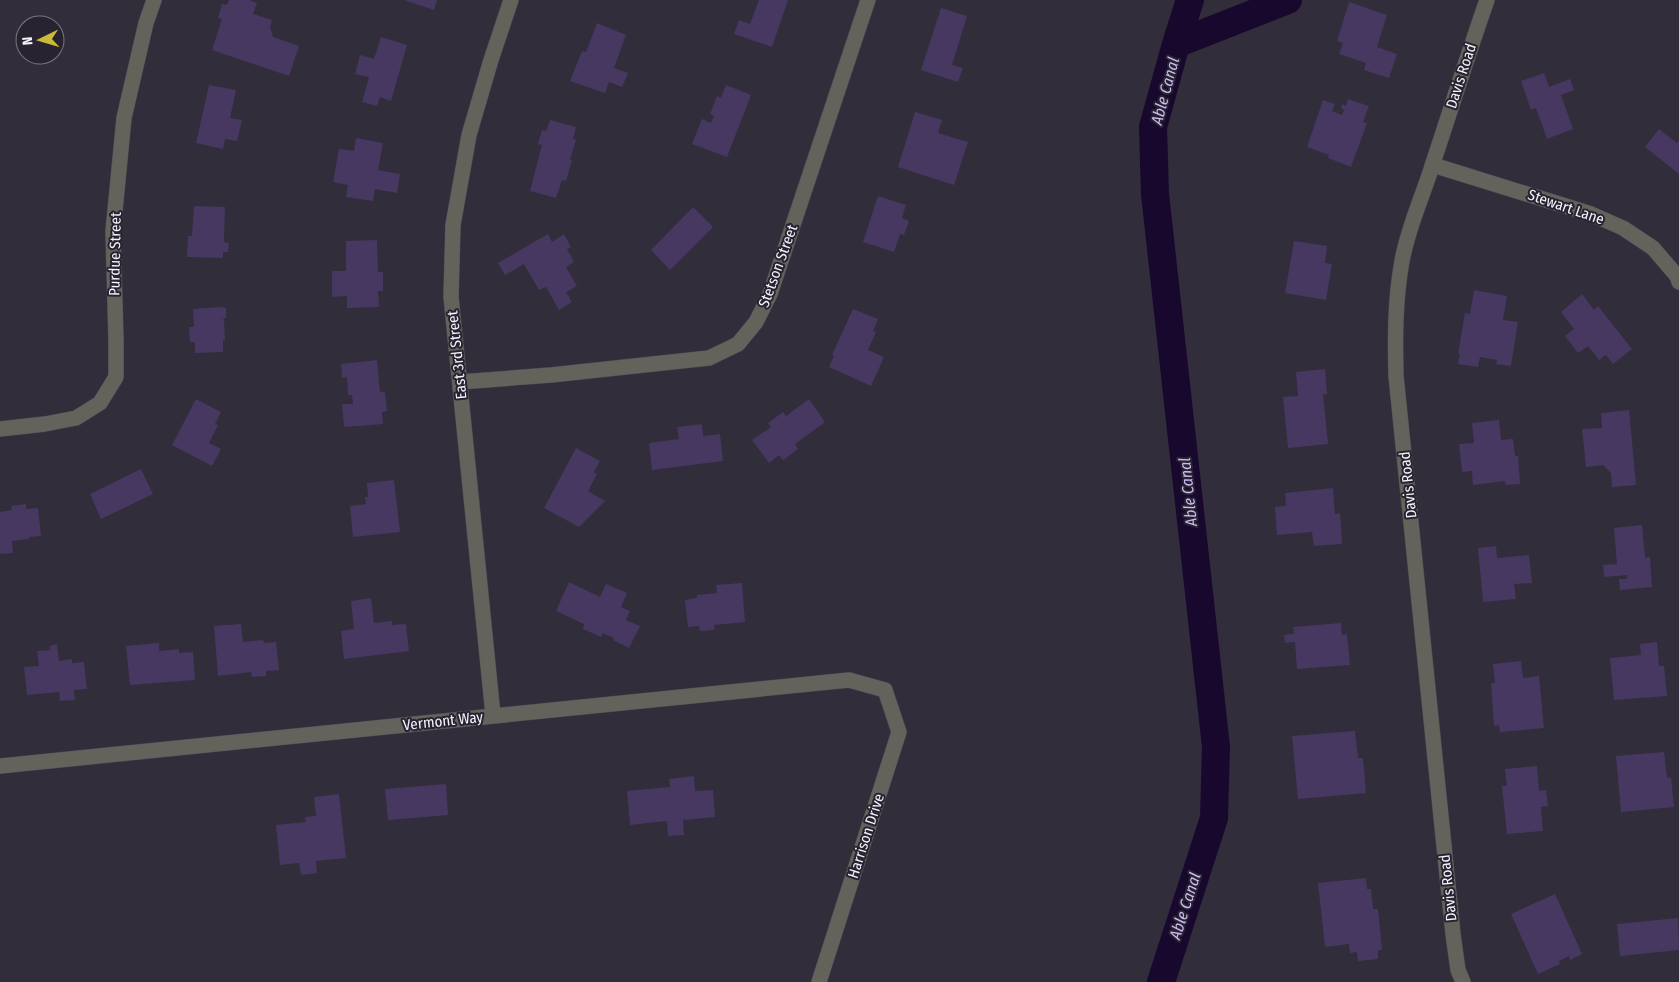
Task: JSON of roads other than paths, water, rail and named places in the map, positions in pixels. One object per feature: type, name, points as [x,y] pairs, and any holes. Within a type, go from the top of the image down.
[{"type":"street","name":"Purdue Street","points":[[0,429],[76,418],[100,403],[116,378],[113,231],[124,118],[146,23],[154,0]]},
{"type":"street","name":"East 3rd Street","points":[[493,716],[451,297],[453,225],[469,135],[511,0]]},
{"type":"street","name":"Stetson Street","points":[[460,382],[551,375],[709,358],[738,344],[756,322],[770,294],[868,0]]},
{"type":"street","name":"Davis Road","points":[[1463,982],[1458,970],[1452,934],[1396,376],[1395,331],[1397,294],[1402,259],[1414,214],[1487,0]]},
{"type":"street","name":"Stewart Lane","points":[[1432,165],[1582,211],[1624,228],[1653,248],[1677,276],[1679,282]]},
{"type":"street","name":"Vermont Way","points":[[0,766],[849,680],[885,690]]},
{"type":"street","name":"Harrison Drive","points":[[819,982],[899,732],[885,690]]},
{"type":"waterway","name":"Able Canal","points":[[1161,982],[1214,818],[1216,747],[1155,194],[1153,127],[1190,0]]},
{"type":"waterway","points":[[1176,44],[1288,0]]}]
